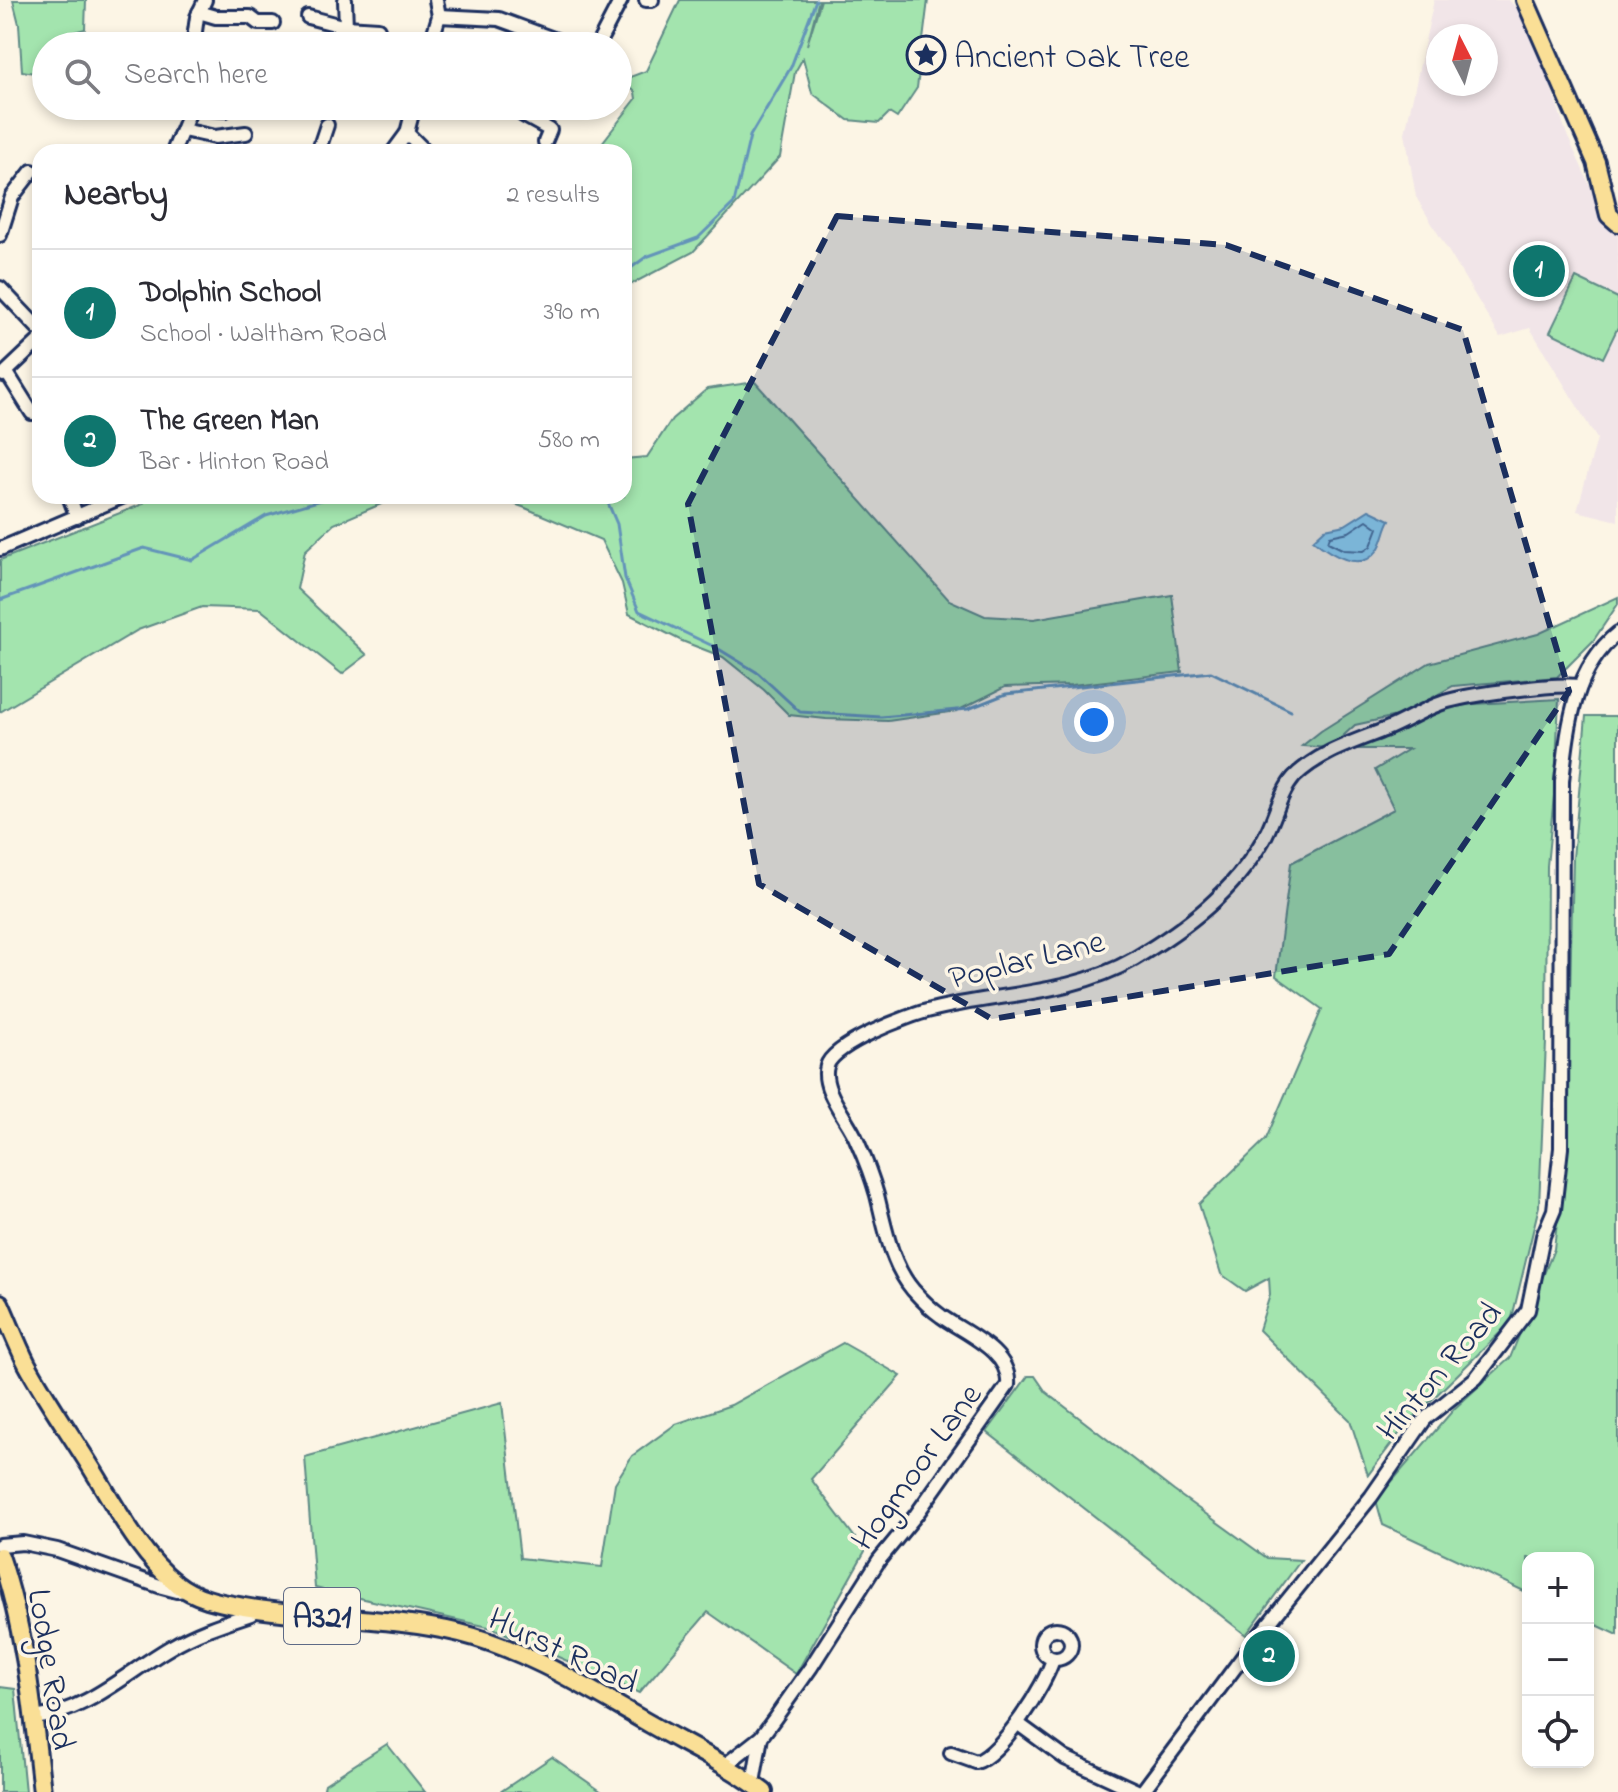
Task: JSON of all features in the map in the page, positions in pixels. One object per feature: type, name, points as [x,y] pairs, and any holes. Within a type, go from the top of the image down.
[{"type":"main road","points":[[1525,0],[1596,162],[1609,215],[1618,223]]},
{"type":"main road","name":"Hurst Road","points":[[0,1303],[27,1363],[113,1504],[155,1561],[186,1590],[223,1603],[256,1609],[407,1624],[489,1642],[534,1660],[759,1788]]},
{"type":"main road","name":"Lodge Road","points":[[0,1556],[23,1645],[42,1792]]},
{"type":"street","points":[[345,0],[346,27]]},
{"type":"street","points":[[434,32],[439,16],[436,0]]},
{"type":"street","points":[[604,32],[621,0]]},
{"type":"street","points":[[196,32],[202,6],[216,17],[250,17],[258,23],[273,23]]},
{"type":"street","points":[[439,16],[499,19],[526,32]]},
{"type":"street","points":[[308,17],[346,27],[378,29]]},
{"type":"street","points":[[177,144],[187,120]]},
{"type":"street","points":[[399,144],[407,133],[410,120]]},
{"type":"street","points":[[515,126],[518,120]]},
{"type":"street","points":[[533,120],[548,136]]},
{"type":"street","points":[[321,144],[327,125]]},
{"type":"street","points":[[183,130],[215,137],[246,133]]},
{"type":"street","points":[[407,133],[418,144]]},
{"type":"street","points":[[0,235],[14,194],[32,171]]},
{"type":"street","points":[[14,194],[27,202]]},
{"type":"street","points":[[0,288],[32,322]]},
{"type":"street","points":[[32,348],[4,375],[32,413]]},
{"type":"street","points":[[72,504],[77,517]]},
{"type":"street","points":[[0,549],[106,504]]},
{"type":"street","name":"Hinton Road","points":[[1140,1792],[1257,1638],[1371,1497],[1425,1419],[1476,1378],[1528,1310],[1543,1236],[1554,1210],[1561,1148],[1562,781],[1567,738],[1580,686],[1594,657],[1618,633]]},
{"type":"street","name":"Poplar Lane","points":[[826,1068],[830,1060],[846,1047],[920,1013],[1067,984],[1131,961],[1195,920],[1235,882],[1266,836],[1285,790],[1293,779],[1325,756],[1360,738],[1446,701],[1547,687],[1580,686]]},
{"type":"street","name":"Hogmoor Lane","points":[[724,1766],[761,1737],[811,1667],[879,1560],[916,1515],[1004,1393],[1008,1380],[1007,1370],[997,1357],[940,1315],[912,1289],[902,1274],[868,1169],[852,1128],[831,1094],[826,1068]]},
{"type":"street","points":[[0,1545],[23,1543],[57,1550],[177,1591],[186,1590]]},
{"type":"street","points":[[139,1577],[155,1561]]},
{"type":"street","points":[[223,1603],[224,1623]]},
{"type":"street","points":[[34,1718],[59,1713],[103,1693],[173,1646],[251,1614],[256,1609]]},
{"type":"street","points":[[951,1753],[970,1761],[982,1760],[1017,1723],[1049,1674],[1053,1659]]},
{"type":"street","points":[[1017,1723],[1065,1758],[1140,1792]]},
{"type":"street","name":"Hogmoor Lane","points":[[759,1788],[761,1737]]},
{"type":"highlighted area","points":[[837,216],[1226,245],[1463,330],[1569,691],[1389,954],[992,1019],[759,884],[688,504]]},
{"type":"shaded area","points":[[1434,0],[1509,0],[1530,24],[1567,135],[1592,190],[1618,215],[1618,521],[1577,511],[1597,439],[1530,328],[1500,337],[1416,197],[1405,133],[1426,37],[1426,96],[1498,96],[1498,24],[1429,24]]},
{"type":"green space","points":[[13,0],[86,0],[85,29],[32,32],[32,73],[22,71],[19,24]]},
{"type":"green space","points":[[680,0],[819,0],[807,45],[821,0],[928,0],[917,88],[897,118],[889,113],[879,123],[848,120],[812,93],[803,58],[795,72],[780,157],[693,252],[632,284],[632,144],[601,144],[620,120],[632,120],[632,104],[636,99],[632,76],[646,71]]},
{"type":"green space","points":[[1576,278],[1618,298],[1618,327],[1603,358],[1550,332]]},
{"type":"green space","points":[[755,382],[949,600],[985,616],[1034,619],[1172,595],[1182,672],[1072,685],[1005,687],[957,711],[888,721],[789,715],[723,657],[682,641],[629,614],[622,583],[601,540],[514,504],[632,504],[632,458],[647,457],[672,419],[707,389]]},
{"type":"green space","points":[[143,504],[381,504],[334,524],[305,551],[297,589],[367,655],[342,674],[260,609],[202,607],[138,630],[0,712],[0,560]]},
{"type":"green space","points":[[1618,597],[1618,604],[1593,641],[1557,677],[1453,686],[1401,715],[1355,725],[1330,748],[1302,746],[1429,663],[1538,634]]},
{"type":"green space","points":[[1559,699],[1547,866],[1546,1042],[1539,1206],[1511,1322],[1405,1426],[1368,1475],[1350,1420],[1259,1330],[1270,1295],[1269,1278],[1245,1291],[1221,1274],[1199,1204],[1266,1139],[1322,1009],[1276,976],[1291,863],[1394,809],[1375,770],[1409,749],[1350,749],[1457,705]]},
{"type":"green space","points":[[1586,716],[1618,716],[1618,1635],[1594,1624],[1594,1552],[1522,1552],[1522,1590],[1383,1525],[1376,1500],[1454,1409],[1510,1358],[1554,1249],[1567,1134],[1573,858]]},
{"type":"green space","points":[[843,1343],[901,1376],[811,1479],[865,1551],[796,1674],[708,1612],[639,1693],[493,1628],[315,1588],[305,1457],[502,1403],[520,1558],[602,1567],[615,1483],[632,1456],[676,1424],[731,1405]]},
{"type":"green space","points":[[1028,1376],[1035,1376],[1046,1392],[1267,1558],[1301,1560],[1246,1635],[987,1432]]},
{"type":"green space","points":[[0,1687],[15,1689],[25,1792],[0,1792]]},
{"type":"green space","points":[[387,1744],[425,1792],[323,1792],[325,1784]]},
{"type":"green space","points":[[552,1757],[602,1792],[500,1792]]},
{"type":"water","points":[[1369,510],[1390,520],[1377,551],[1370,558],[1362,561],[1345,559],[1313,540],[1325,529],[1345,525]]},
{"type":"waterway","points":[[632,267],[646,257],[698,238],[734,203],[750,136],[791,67],[816,0]]},
{"type":"waterway","points":[[0,600],[144,548],[192,560],[266,516],[307,504]]},
{"type":"waterway","points":[[608,504],[617,524],[625,578],[639,611],[717,648],[758,673],[800,712],[881,717],[968,709],[1006,694],[1211,672],[1291,711]]},
{"type":"place","name":"Ancient Oak Tree","points":[[926,55]]},
{"type":"place","name":"Dolphin School","points":[[1539,271]]},
{"type":"place","name":"The Green Man","points":[[1269,1656]]}]
